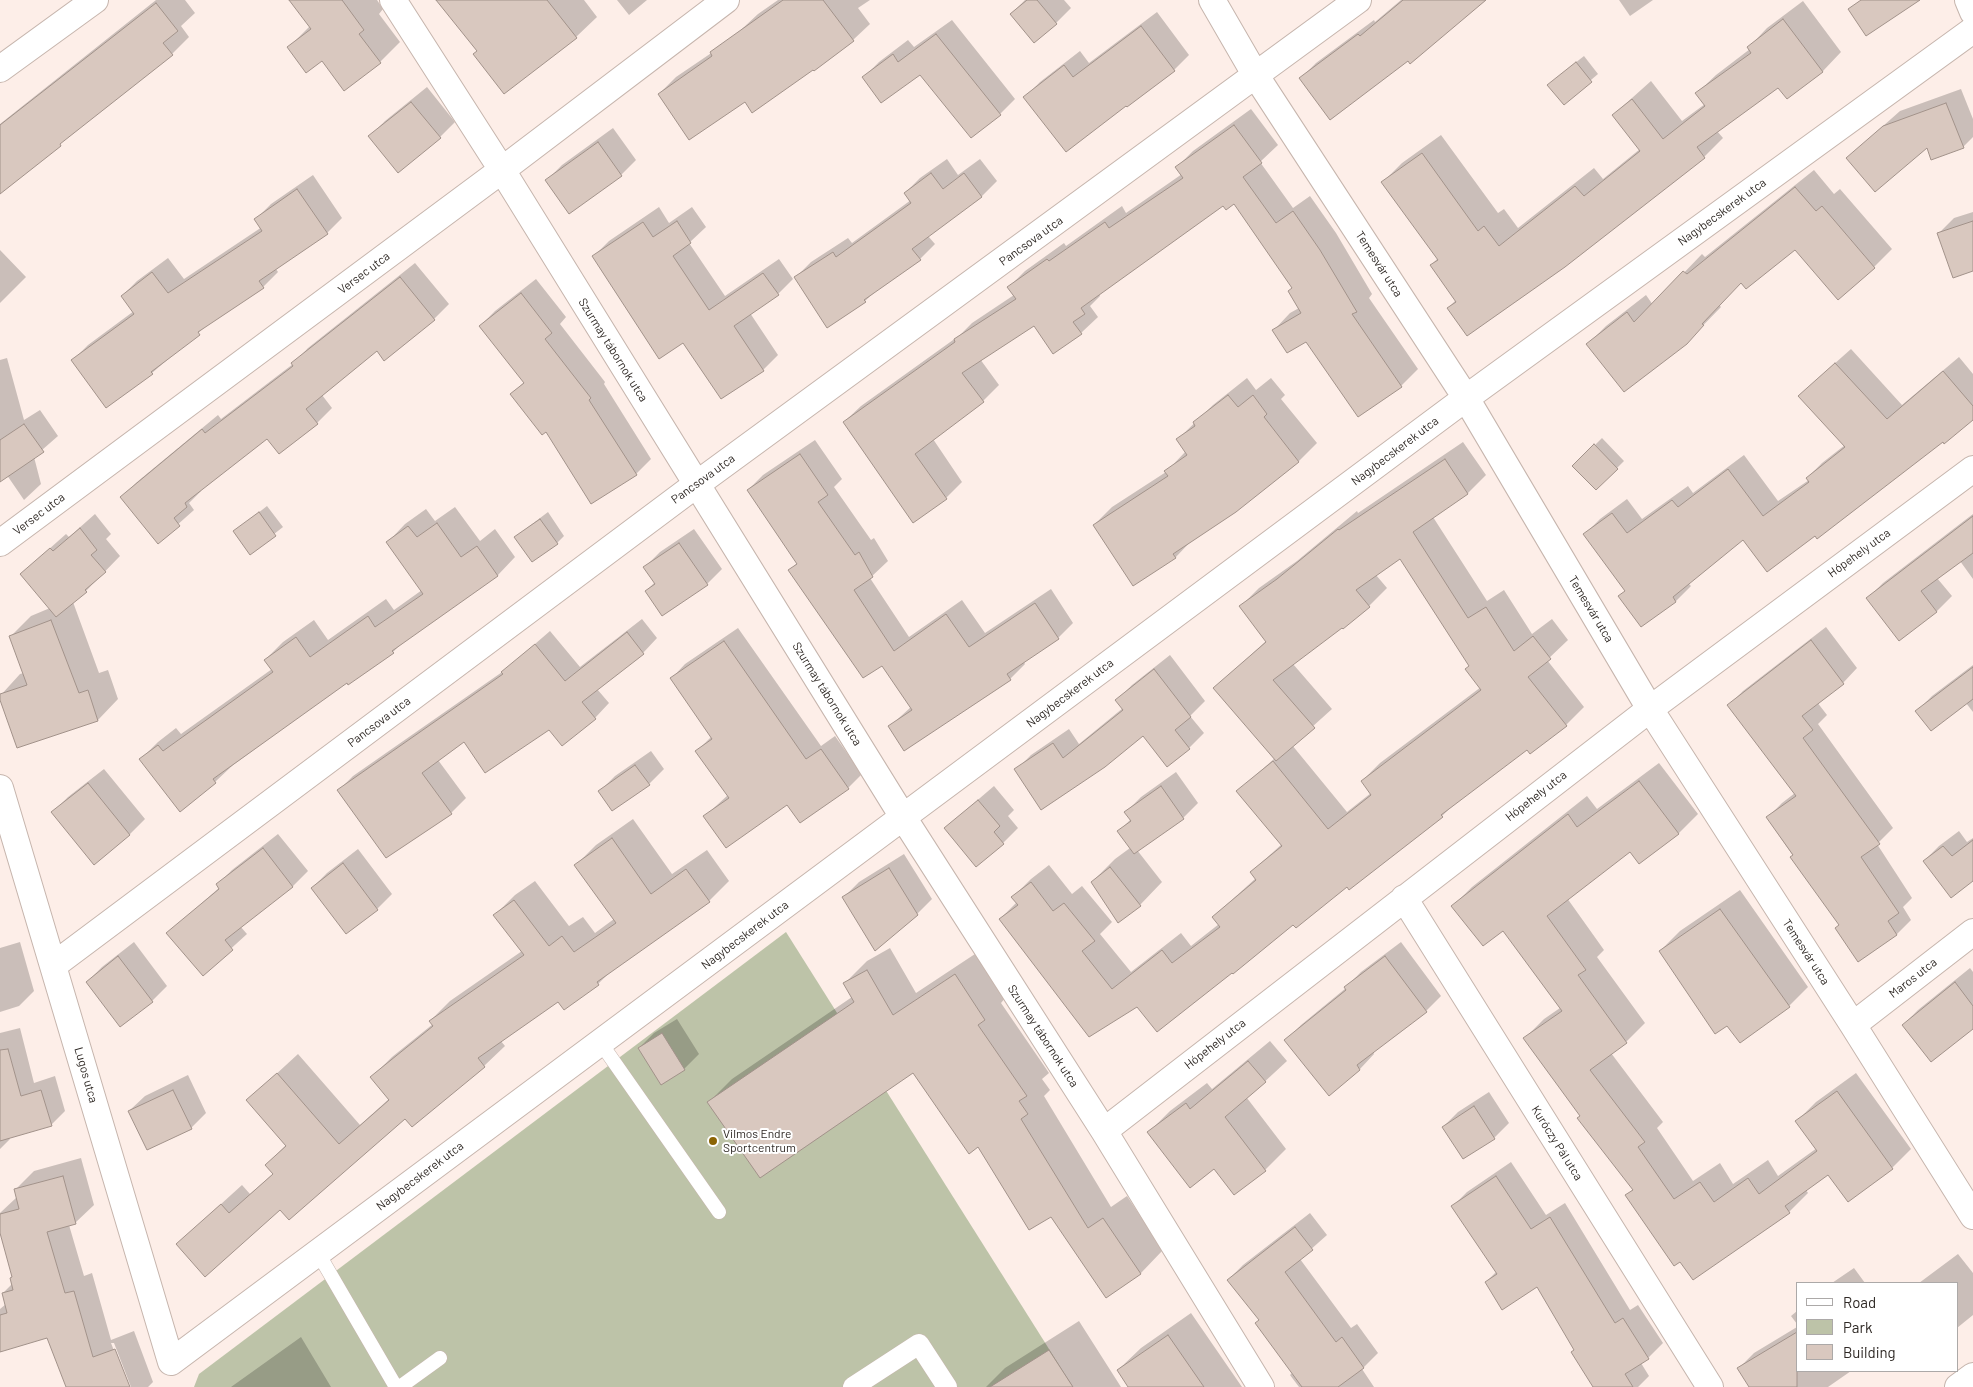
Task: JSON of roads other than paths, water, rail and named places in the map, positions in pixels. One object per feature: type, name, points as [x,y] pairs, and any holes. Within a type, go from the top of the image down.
[{"type":"street","points":[[0,69],[95,0]]},
{"type":"street","name":"Szurmay tábornok utca","points":[[393,0],[502,170],[903,817],[1104,1131],[1261,1387]]},
{"type":"street","name":"Versec utca","points":[[0,543],[502,170],[726,0]]},
{"type":"street","name":"Temesvár utca","points":[[1212,0],[1256,76],[1466,398],[1650,708],[1854,1025],[1973,1216]]},
{"type":"street","name":"Pancsova utca","points":[[54,965],[697,484],[1358,0]]},
{"type":"street","points":[[1968,0],[1973,12]]},
{"type":"street","name":"Nagybecskerek utca","points":[[171,1362],[1466,398],[1973,30]]},
{"type":"street","name":"Hópehely utca","points":[[1104,1131],[1650,708],[1973,469]]},
{"type":"street","name":"Lugos utca","points":[[0,788],[171,1362]]},
{"type":"street","name":"Kuróczy Pál utca","points":[[1404,898],[1710,1387]]},
{"type":"street","name":"Maros utca","points":[[1854,1025],[1973,932]]},
{"type":"street","points":[[853,1387],[919,1344],[947,1387]]},
{"type":"street","points":[[1958,1387],[1973,1376]]},
{"type":"lane","points":[[600,1042],[719,1212]]},
{"type":"lane","points":[[318,1253],[396,1387]]},
{"type":"lane","points":[[400,1387],[440,1358]]},
{"type":"place","name":"Vilmos Endre Sportcentrum","points":[[713,1141]]}]
